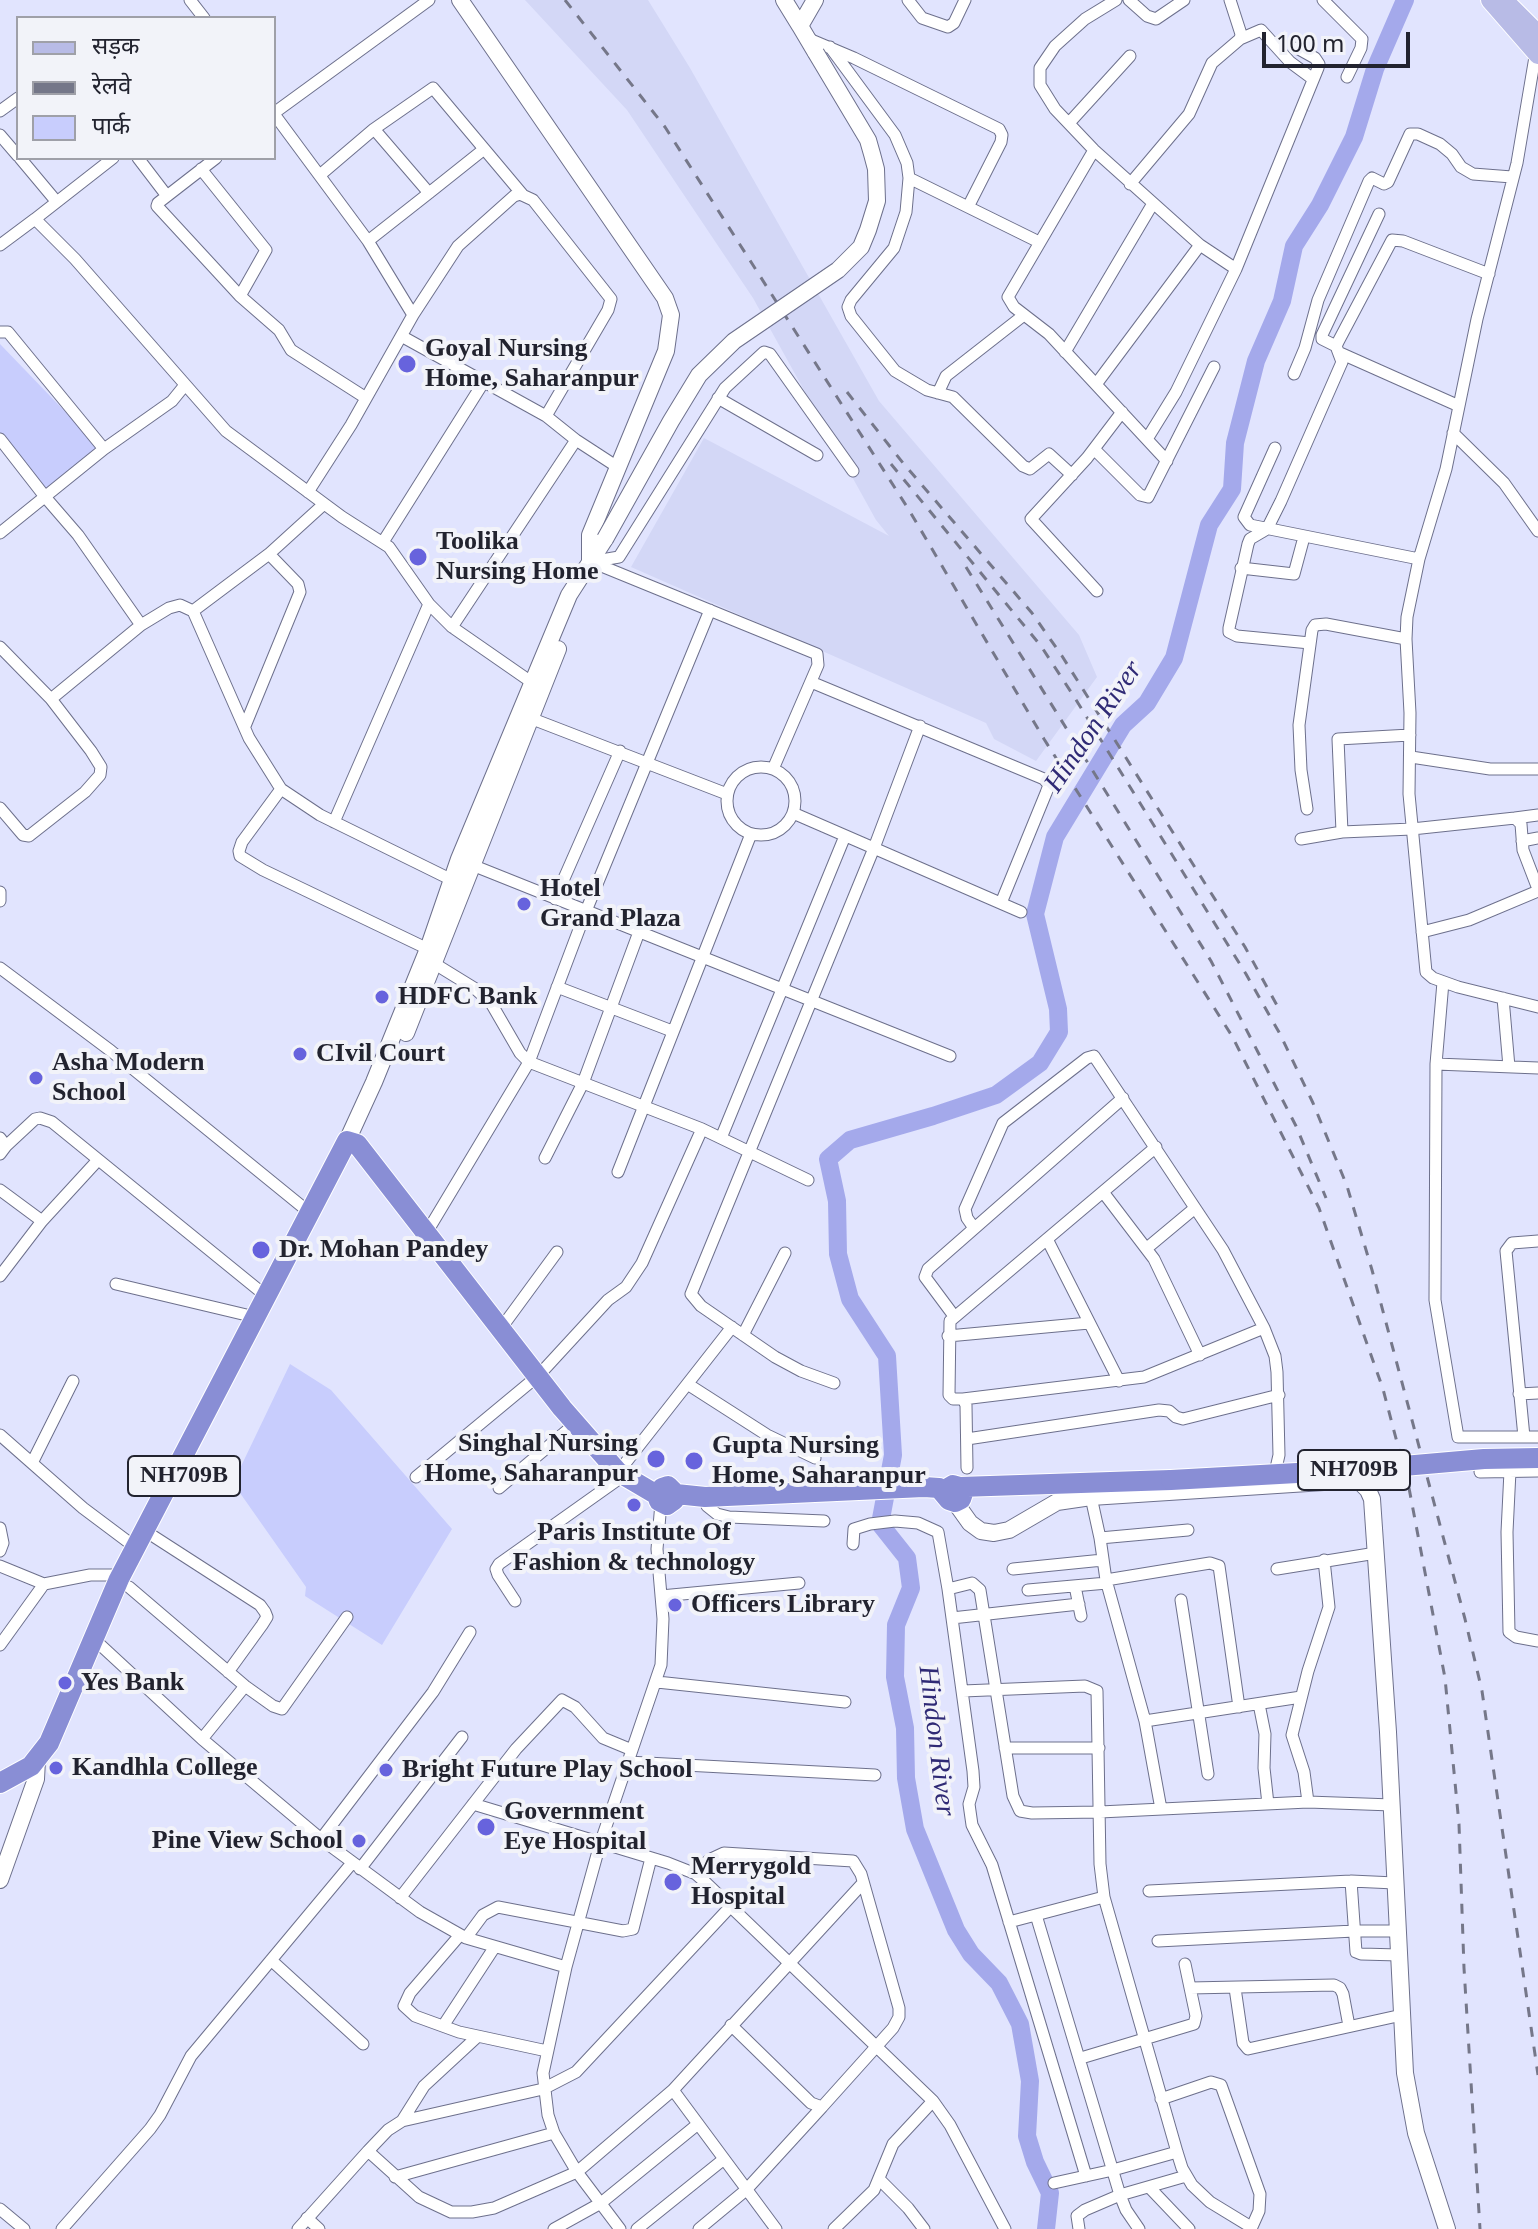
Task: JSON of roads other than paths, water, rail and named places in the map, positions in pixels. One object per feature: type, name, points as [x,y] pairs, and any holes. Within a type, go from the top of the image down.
[{"type":"highway","name":"NH709B","points":[[0,1783],[37,1766],[255,1317],[352,1142]]},
{"type":"highway","name":"NH709B","points":[[352,1142],[427,1232],[576,1423],[619,1467],[666,1496],[707,1506],[756,1501],[781,1494]]},
{"type":"highway","name":"NH709B","points":[[144,1541],[352,1142]]},
{"type":"highway","name":"NH709B","points":[[666,1496],[1171,1480],[1538,1458]]},
{"type":"highway","points":[[0,1794],[37,1766]]},
{"type":"main road","points":[[460,0],[669,307],[671,315],[666,351],[590,535],[590,562]]},
{"type":"main road","points":[[432,957],[452,880],[578,599],[580,580],[671,421],[699,375],[734,341],[838,270],[861,247],[865,238],[877,201],[872,154],[814,41],[784,0]]},
{"type":"main road","points":[[814,41],[815,0]]},
{"type":"main road","points":[[1495,1],[1537,46]]},
{"type":"main road","points":[[352,1142],[374,1082],[472,865],[530,718],[537,686]]},
{"type":"main road","points":[[957,1488],[970,1523],[981,1531],[994,1533],[1009,1530],[1057,1502],[1091,1497],[1339,1481],[1360,1482],[1368,1490],[1372,1499],[1376,1553],[1409,2104],[1447,2229]]},
{"type":"main road","points":[[0,1880],[37,1766]]},
{"type":"street","points":[[190,0],[202,16]]},
{"type":"street","points":[[276,112],[429,0]]},
{"type":"street","points":[[908,0],[922,18],[948,27],[954,23],[965,0]]},
{"type":"street","points":[[1116,0],[1097,4],[1055,46],[1040,68],[1040,85],[1055,109],[1152,205],[1200,245],[1236,269]]},
{"type":"street","points":[[1129,0],[1147,16],[1156,19],[1184,0]]},
{"type":"street","points":[[1230,0],[1240,39]]},
{"type":"street","points":[[1323,0],[1362,39],[1347,77]]},
{"type":"street","points":[[1130,184],[1189,114],[1212,63],[1240,39],[1257,31],[1264,32],[1290,62],[1313,79]]},
{"type":"street","points":[[814,41],[895,135],[907,163],[906,212],[894,248],[856,292],[848,307],[851,316],[895,371],[915,384],[953,397],[1027,469],[1049,454],[1072,475]]},
{"type":"street","points":[[814,41],[999,129],[1001,142],[968,207]]},
{"type":"street","points":[[1537,46],[1519,150],[1446,469],[1419,559],[1407,617],[1406,639],[1412,829],[1426,972],[1443,982],[1538,1007]]},
{"type":"street","points":[[1147,439],[1176,392],[1236,269],[1319,64],[1297,48]]},
{"type":"street","points":[[1069,123],[1130,56]]},
{"type":"street","points":[[320,175],[374,129],[433,88],[522,194],[533,200],[611,299],[608,310],[546,416]]},
{"type":"street","points":[[276,116],[368,241],[413,315]]},
{"type":"street","points":[[374,129],[429,193]]},
{"type":"street","points":[[1294,374],[1305,348],[1318,300],[1369,181],[1372,178],[1384,184],[1388,182],[1410,134],[1418,134],[1440,144],[1461,167],[1473,174],[1512,177]]},
{"type":"street","points":[[0,135],[16,154]]},
{"type":"street","points":[[368,241],[483,150]]},
{"type":"street","points":[[1094,150],[1008,297],[1010,303],[1041,327],[1097,383],[1167,461]]},
{"type":"street","points":[[22,160],[56,201]]},
{"type":"street","points":[[0,245],[110,160]]},
{"type":"street","points":[[140,160],[167,196]]},
{"type":"street","points":[[213,160],[158,203],[157,208],[240,296],[279,330],[291,350],[366,398]]},
{"type":"street","points":[[201,169],[266,250],[240,296]]},
{"type":"street","points":[[909,178],[1039,242]]},
{"type":"street","points":[[308,492],[403,337],[413,315],[458,246],[514,196],[522,194]]},
{"type":"street","points":[[1065,352],[1152,205]]},
{"type":"street","points":[[1379,214],[1322,339],[1338,350],[1459,406]]},
{"type":"street","points":[[35,219],[75,259],[226,431],[324,504],[383,542],[429,604],[452,627],[537,686]]},
{"type":"street","points":[[1310,643],[1237,636],[1229,632],[1250,539],[1267,529],[1342,362],[1338,350],[1392,240],[1403,241],[1489,274]]},
{"type":"street","points":[[1097,383],[1200,245]]},
{"type":"street","points":[[938,393],[946,376],[1024,315]]},
{"type":"street","points":[[0,332],[8,332],[104,449]]},
{"type":"street","points":[[403,337],[546,416],[619,468]]},
{"type":"street","points":[[590,562],[619,557],[718,398],[759,354],[770,354],[853,471]]},
{"type":"street","points":[[1094,449],[1143,498],[1150,495],[1214,367]]},
{"type":"street","points":[[383,542],[483,383]]},
{"type":"street","points":[[0,533],[104,449],[172,401],[185,385]]},
{"type":"street","points":[[718,398],[817,455]]},
{"type":"street","points":[[1097,591],[1031,519],[1072,475],[1122,412]]},
{"type":"street","points":[[1453,433],[1504,483],[1538,531]]},
{"type":"street","points":[[0,439],[78,535],[141,625]]},
{"type":"street","points":[[452,627],[576,440]]},
{"type":"street","points":[[1275,448],[1244,517],[1250,525],[1419,559]]},
{"type":"street","points":[[193,611],[269,554],[324,504]]},
{"type":"street","points":[[1241,568],[1294,574],[1304,537]]},
{"type":"street","points":[[245,726],[300,592],[298,584],[269,554]]},
{"type":"street","points":[[590,562],[817,654],[818,665],[773,769]]},
{"type":"street","points":[[334,822],[429,604]]},
{"type":"street","points":[[51,699],[141,625],[180,605],[193,611],[249,738],[281,789],[305,807],[452,880]]},
{"type":"street","points":[[427,1232],[529,1062],[586,911],[710,610]]},
{"type":"street","points":[[1307,809],[1299,725],[1312,630],[1319,624],[1406,639]]},
{"type":"street","points":[[0,808],[23,835],[29,836],[78,797],[100,775],[101,767],[51,699],[2,656]]},
{"type":"street","points":[[811,682],[1036,774],[1049,785],[1001,903]]},
{"type":"street","points":[[530,718],[727,794]]},
{"type":"street","points":[[834,1383],[801,1371],[743,1335],[701,1306],[691,1294],[874,848],[920,726]]},
{"type":"street","points":[[1342,832],[1338,739],[1410,735]]},
{"type":"street","points":[[555,899],[620,751]]},
{"type":"street","points":[[1411,757],[1490,769],[1538,769]]},
{"type":"street","points":[[750,768],[773,769],[790,782],[794,792],[793,813],[781,829],[762,836],[751,834],[734,823],[726,804],[727,794],[731,783],[750,768]]},
{"type":"street","points":[[281,789],[242,842],[240,856],[432,957],[491,1003],[520,1053],[529,1062],[702,1129],[808,1180]]},
{"type":"street","points":[[793,813],[1021,912]]},
{"type":"street","points":[[1301,839],[1342,832],[1412,829],[1538,815]]},
{"type":"street","points":[[1422,932],[1469,920],[1538,890],[1526,858],[1521,824],[1515,818]]},
{"type":"street","points":[[618,1172],[751,834]]},
{"type":"street","points":[[721,1138],[845,836]]},
{"type":"street","points":[[1522,841],[1538,838]]},
{"type":"street","points":[[472,865],[950,1056]]},
{"type":"street","points":[[0,892],[0,901]]},
{"type":"street","points":[[545,1158],[583,1083],[639,932]]},
{"type":"street","points":[[0,968],[111,1051],[310,1213]]},
{"type":"street","points":[[1443,982],[1436,1064],[1435,1300],[1458,1437],[1538,1437]]},
{"type":"street","points":[[557,987],[672,1031]]},
{"type":"street","points":[[1503,998],[1509,1067]]},
{"type":"street","points":[[974,1228],[965,1209],[998,1132],[1009,1117],[1090,1055],[1098,1059],[1233,1266],[1264,1328],[1275,1356],[1279,1395],[1279,1455],[1272,1485]]},
{"type":"street","points":[[1436,1064],[1538,1068]]},
{"type":"street","points":[[954,1316],[925,1274],[1123,1098]]},
{"type":"street","points":[[2,1146],[35,1119],[52,1122],[266,1296]]},
{"type":"street","points":[[416,1477],[539,1375],[608,1300],[626,1287],[635,1275],[702,1129]]},
{"type":"street","points":[[1156,1147],[954,1316],[948,1325],[949,1395],[953,1399],[963,1399],[1144,1377],[1264,1328]]},
{"type":"street","points":[[0,1276],[42,1221],[98,1160]]},
{"type":"street","points":[[0,1190],[42,1221]]},
{"type":"street","points":[[1103,1192],[1147,1248],[1200,1355]]},
{"type":"street","points":[[1147,1248],[1195,1208]]},
{"type":"street","points":[[1047,1239],[1119,1381]]},
{"type":"street","points":[[1524,1437],[1506,1251],[1512,1243],[1538,1241]]},
{"type":"street","points":[[502,1327],[557,1252]]},
{"type":"street","points":[[743,1335],[785,1253]]},
{"type":"street","points":[[116,1284],[255,1317]]},
{"type":"street","points":[[948,1336],[1089,1323]]},
{"type":"street","points":[[515,1601],[498,1575],[496,1569],[499,1564],[619,1467],[689,1385],[732,1327]]},
{"type":"street","points":[[32,1463],[73,1381]]},
{"type":"street","points":[[689,1385],[767,1435],[815,1458]]},
{"type":"street","points":[[1519,1394],[1538,1393]]},
{"type":"street","points":[[967,1439],[1159,1410],[1169,1411],[1183,1419],[1279,1395]]},
{"type":"street","points":[[957,1488],[967,1439],[963,1399]]},
{"type":"street","points":[[499,1488],[576,1423]]},
{"type":"street","points":[[0,1435],[83,1508],[260,1605],[267,1617],[228,1672]]},
{"type":"street","points":[[1510,1471],[1507,1532],[1509,1632],[1516,1637],[1538,1641]]},
{"type":"street","points":[[1480,1472],[1538,1471]]},
{"type":"street","points":[[620,2229],[577,2172],[554,2133],[543,2089],[547,2051],[566,1967],[600,1844],[657,1682],[664,1642],[657,1549],[666,1496]]},
{"type":"street","points":[[1091,1497],[1106,1581],[1145,1721],[1161,1809]]},
{"type":"street","points":[[707,1506],[717,1514],[729,1517],[824,1521]]},
{"type":"street","points":[[853,1544],[854,1529],[870,1524],[895,1521],[918,1523],[938,1532],[974,1780],[969,1811],[976,1835],[992,1865],[1086,2176]]},
{"type":"street","points":[[0,1528],[3,1543],[0,1551]]},
{"type":"street","points":[[1100,1538],[1188,1530]]},
{"type":"street","points":[[1277,1569],[1376,1553]]},
{"type":"street","points":[[1013,1569],[1103,1560]]},
{"type":"street","points":[[1308,1802],[1304,1772],[1292,1740],[1301,1697],[1329,1607],[1324,1560]]},
{"type":"street","points":[[1028,1590],[1075,1586],[1210,1563],[1219,1566],[1239,1707]]},
{"type":"street","points":[[0,1566],[44,1584],[90,1575],[113,1575],[245,1686],[282,1709],[347,1617]]},
{"type":"street","points":[[661,1596],[799,1583]]},
{"type":"street","points":[[0,1645],[44,1584]]},
{"type":"street","points":[[948,1589],[976,1584],[980,1590],[1013,1796],[1020,1811],[1100,1812],[1308,1802],[1392,1805]]},
{"type":"street","points":[[952,1618],[1080,1610],[1075,1586]]},
{"type":"street","points":[[1181,1600],[1208,1774]]},
{"type":"street","points":[[321,1839],[433,1692],[470,1632]]},
{"type":"street","points":[[98,1644],[202,1739],[321,1839],[400,1898],[463,1937],[566,1967]]},
{"type":"street","points":[[657,1682],[845,1702]]},
{"type":"street","points":[[202,1739],[245,1686]]},
{"type":"street","points":[[963,1691],[1092,1687],[1098,1696],[1104,1897],[1161,2099],[1186,2176],[1210,2202],[1251,2228],[1259,2211],[1260,2194],[1221,2085],[1211,2082],[1161,2099]]},
{"type":"street","points":[[1145,1721],[1301,1697]]},
{"type":"street","points":[[400,1898],[525,1738],[562,1700],[575,1707],[603,1738],[632,1750]]},
{"type":"street","points":[[1259,1704],[1265,1734],[1264,1768],[1268,1804]]},
{"type":"street","points":[[62,2229],[150,2129],[191,2056],[271,1960],[356,1866],[462,1737]]},
{"type":"street","points":[[1005,1748],[1099,1748]]},
{"type":"street","points":[[628,1762],[875,1775]]},
{"type":"street","points":[[473,1804],[696,1874],[732,1905],[933,2101],[950,2125],[1005,2229]]},
{"type":"street","points":[[696,1874],[709,1860],[724,1853],[847,1858],[857,1866],[863,1883],[899,2008],[896,2023],[877,2047],[746,2190],[699,2229]]},
{"type":"street","points":[[547,2051],[477,2037],[415,2016],[404,2006],[410,1993],[483,1915],[498,1907],[623,1931],[633,1929],[651,1858]]},
{"type":"street","points":[[1149,1891],[1351,1881],[1395,1883]]},
{"type":"street","points":[[1351,1881],[1358,1954],[1399,1955]]},
{"type":"street","points":[[368,2151],[419,2197],[451,2212],[472,2212],[512,2202],[577,2172],[673,2090],[863,1883]]},
{"type":"street","points":[[1009,1922],[1104,1897]]},
{"type":"street","points":[[298,2229],[388,2130],[402,2121],[543,2089],[576,2072],[732,1905]]},
{"type":"street","points":[[1036,1915],[1120,2195],[1136,2228]]},
{"type":"street","points":[[1158,1941],[1398,1931]]},
{"type":"street","points":[[443,2026],[494,1948]]},
{"type":"street","points":[[271,1960],[363,2044]]},
{"type":"street","points":[[1081,2058],[1194,2024],[1196,2016],[1185,1964]]},
{"type":"street","points":[[1190,1988],[1334,1985],[1343,1994],[1349,2026]]},
{"type":"street","points":[[1235,1988],[1243,2043],[1248,2049],[1402,2015]]},
{"type":"street","points":[[731,2025],[811,2103],[822,2107]]},
{"type":"street","points":[[402,2121],[430,2080],[477,2037]]},
{"type":"street","points":[[673,2090],[774,2228]]},
{"type":"street","points":[[834,2229],[866,2199],[880,2180],[893,2144],[933,2101]]},
{"type":"street","points":[[554,2229],[601,2203],[698,2124]]},
{"type":"street","points":[[395,2177],[554,2133]]},
{"type":"street","points":[[1054,2183],[1177,2152]]},
{"type":"street","points":[[637,2229],[724,2159]]},
{"type":"street","points":[[1079,2229],[1076,2220],[1080,2213],[1120,2195],[1186,2176]]},
{"type":"street","points":[[880,2180],[924,2229]]},
{"type":"street","points":[[1149,2187],[1189,2229]]},
{"type":"street","points":[[0,2209],[24,2229]]},
{"type":"street","points":[[307,2218],[319,2229]]},
{"type":"waterway","name":"Hindon River","points":[[1046,2229],[1050,2193],[1027,2136],[1030,2081],[1020,2024],[999,1983],[971,1954],[956,1930],[915,1829],[906,1778],[905,1728],[895,1677],[896,1625],[911,1588],[907,1558],[880,1524],[893,1455],[887,1356],[850,1299],[838,1254],[837,1201],[828,1159],[850,1140],[996,1095],[1040,1063],[1059,1032],[1058,1009],[1035,914],[1055,837],[1123,725],[1147,703],[1174,658],[1209,525],[1232,489],[1235,443],[1256,361],[1282,301],[1294,246],[1320,205],[1354,137],[1375,69],[1405,0]]},
{"type":"railway","points":[[565,0],[665,127],[909,510],[1044,739],[1232,1036],[1319,1208],[1383,1389],[1409,1488],[1445,1678],[1459,1824],[1464,1968],[1480,2229]]},
{"type":"railway","points":[[847,392],[903,463],[1032,613],[1245,947],[1279,1009]]},
{"type":"railway","points":[[891,464],[1041,646],[1073,695],[1280,1034],[1347,1186],[1372,1270],[1482,1691],[1538,2075]]},
{"type":"railway","points":[[966,567],[1211,961],[1296,1126],[1326,1198]]},
{"type":"place","name":"Goyal Nursing Home, Saharanpur","points":[[407,364]]},
{"type":"place","name":"Toolika Nursing Home","points":[[418,557]]},
{"type":"place","name":"Hotel Grand Plaza","points":[[524,904]]},
{"type":"place","name":"HDFC Bank","points":[[382,997]]},
{"type":"place","name":"CIvil Court","points":[[300,1054]]},
{"type":"place","name":"Asha Modern School","points":[[36,1078]]},
{"type":"place","name":"Dr. Mohan Pandey","points":[[261,1250]]},
{"type":"place","name":"Singhal Nursing Home, Saharanpur","points":[[656,1459]]},
{"type":"place","name":"Gupta Nursing Home, Saharanpur","points":[[694,1461]]},
{"type":"place","name":"Paris Institute Of Fashion & technology","points":[[634,1505]]},
{"type":"place","name":"Officers Library","points":[[675,1605]]},
{"type":"place","name":"Yes Bank","points":[[65,1683]]},
{"type":"place","name":"Kandhla College","points":[[56,1768]]},
{"type":"place","name":"Bright Future Play School","points":[[386,1770]]},
{"type":"place","name":"Government Eye Hospital","points":[[486,1827]]},
{"type":"place","name":"Pine View School","points":[[359,1841]]},
{"type":"place","name":"Merrygold Hospital","points":[[673,1882]]}]
